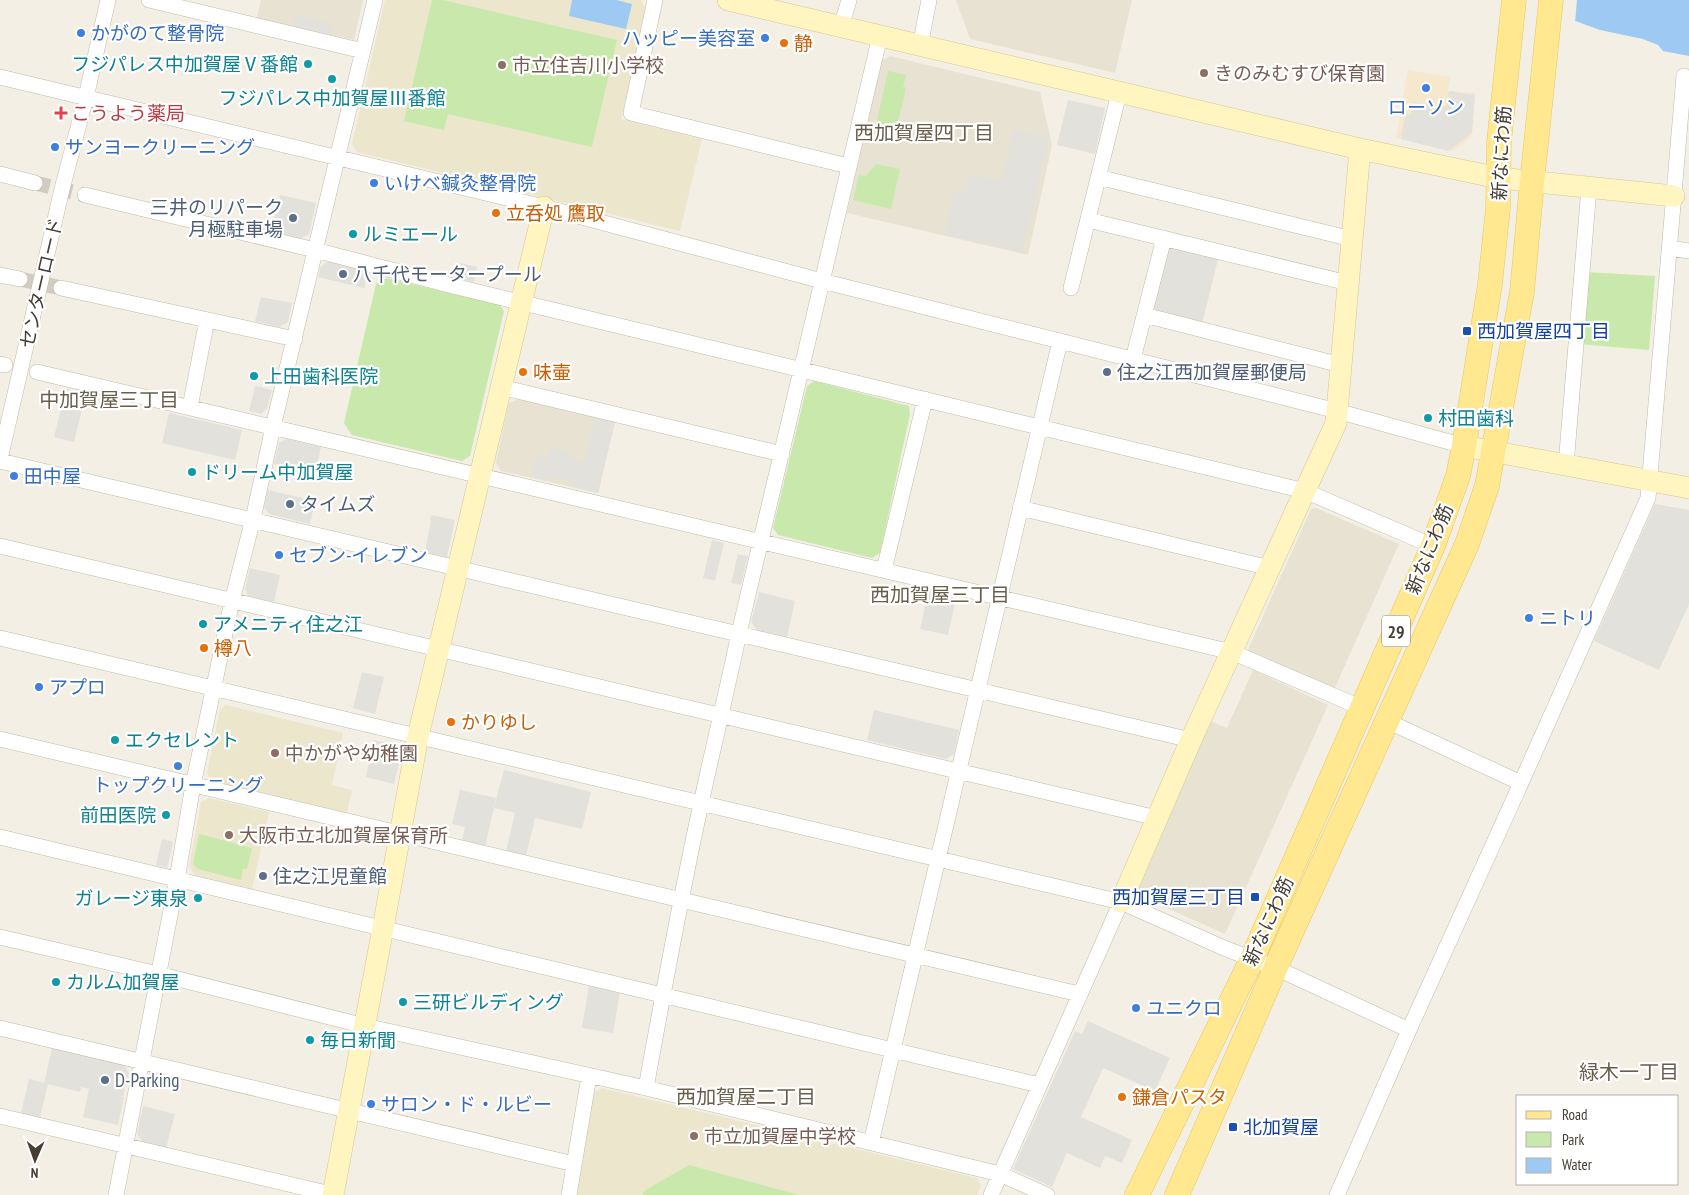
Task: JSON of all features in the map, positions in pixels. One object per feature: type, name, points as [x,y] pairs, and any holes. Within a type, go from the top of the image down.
[{"type":"main road","name":"新なにわ筋","points":[[1137,1195],[1252,959],[1433,546],[1458,476],[1490,284],[1498,208],[1499,142],[1514,0]]},
{"type":"main road","name":"新なにわ筋","points":[[1176,1195],[1467,544],[1487,486],[1522,292],[1551,0]]},
{"type":"street","name":"センターロード","points":[[0,460],[62,189],[108,0]]},
{"type":"street","points":[[149,0],[363,51]]},
{"type":"street","points":[[116,1195],[177,879],[193,785],[232,600],[253,519],[273,427],[375,0]]},
{"type":"street","points":[[655,0],[631,113],[848,166]]},
{"type":"street","points":[[841,27],[849,0]]},
{"type":"street","points":[[920,46],[930,0]]},
{"type":"street","points":[[741,2],[1119,93],[1360,149],[1498,178],[1674,196]]},
{"type":"street","points":[[646,1088],[681,900],[739,633],[880,36]]},
{"type":"street","points":[[0,76],[84,102],[337,157],[544,207],[1336,411],[1464,446],[1689,488]]},
{"type":"street","points":[[1337,1195],[1648,498],[1684,76]]},
{"type":"street","points":[[1071,288],[1119,93]]},
{"type":"street","points":[[991,1195],[1191,740],[1336,423],[1360,149]]},
{"type":"street","points":[[0,174],[35,182]]},
{"type":"street","points":[[1098,177],[1352,239]]},
{"type":"street","points":[[1566,465],[1589,188]]},
{"type":"street","points":[[85,195],[1305,491],[1433,546]]},
{"type":"street","points":[[0,1116],[334,1195],[418,736],[544,207]]},
{"type":"street","points":[[1088,220],[1348,283]]},
{"type":"street","points":[[1133,359],[1164,238]]},
{"type":"street","points":[[1670,248],[1689,251]]},
{"type":"street","points":[[0,275],[20,279]]},
{"type":"street","points":[[61,288],[295,339]]},
{"type":"street","points":[[1144,315],[1341,365]]},
{"type":"street","points":[[190,407],[207,320]]},
{"type":"street","points":[[871,1143],[1060,341]]},
{"type":"street","points":[[37,372],[480,474],[1232,652],[1362,708]]},
{"type":"street","points":[[502,387],[782,454]]},
{"type":"street","points":[[884,570],[924,399]]},
{"type":"street","points":[[0,460],[1191,740]]},
{"type":"street","points":[[1020,508],[1270,568]]},
{"type":"street","points":[[0,546],[1157,818]]},
{"type":"street","points":[[0,638],[213,690],[418,736],[1120,902],[1276,968],[1409,1030]]},
{"type":"street","points":[[1387,721],[1521,783]]},
{"type":"street","points":[[0,739],[1079,994]]},
{"type":"street","points":[[0,837],[1039,1084]]},
{"type":"street","points":[[0,937],[158,974],[364,1026],[646,1088],[1000,1174],[1047,1195]]},
{"type":"street","points":[[0,1028],[574,1164]]},
{"type":"street","points":[[569,1195],[589,1076]]},
{"type":"shaded area","points":[[261,0],[363,0],[354,40],[257,18]]},
{"type":"shaded area","name":"市立住吉川小学校","points":[[385,0],[641,0],[647,11],[621,119],[702,139],[680,231],[357,152],[352,144]]},
{"type":"shaded area","points":[[956,0],[1132,0],[1115,73],[970,39]]},
{"type":"shaded area","points":[[295,15],[333,24],[331,35],[292,26]]},
{"type":"shaded area","points":[[890,56],[1040,92],[1052,145],[1028,255],[847,213],[881,61]]},
{"type":"shaded area","points":[[1408,70],[1450,77],[1448,91],[1475,93],[1471,138],[1452,151],[1396,138]]},
{"type":"shaded area","points":[[1449,91],[1475,95],[1472,133],[1448,151],[1401,139],[1405,114],[1411,115],[1413,102],[1446,107]]},
{"type":"shaded area","points":[[1068,100],[1105,108],[1095,154],[1057,145]]},
{"type":"shaded area","points":[[1014,130],[1049,138],[1022,252],[945,234],[955,189],[966,191],[970,175],[1002,181]]},
{"type":"shaded area","name":"三井のリパーク 月極駐車場","points":[[280,195],[316,203],[309,234],[300,239],[271,232]]},
{"type":"shaded area","points":[[1166,246],[1218,259],[1202,324],[1150,312]]},
{"type":"shaded area","name":"八千代モータープール","points":[[329,261],[368,271],[364,288],[318,277],[321,266]]},
{"type":"shaded area","points":[[460,263],[477,267],[474,282],[459,279],[457,276]]},
{"type":"shaded area","points":[[261,297],[292,303],[288,322],[279,327],[255,321]]},
{"type":"shaded area","points":[[255,386],[272,390],[267,409],[261,414],[249,411]]},
{"type":"shaded area","points":[[66,389],[86,393],[74,442],[54,437]]},
{"type":"shaded area","points":[[519,399],[615,421],[598,493],[501,471],[496,462],[509,403]]},
{"type":"shaded area","points":[[169,413],[242,430],[235,460],[162,443]]},
{"type":"shaded area","points":[[595,418],[615,422],[598,493],[575,488],[576,483],[549,476],[548,481],[531,477],[536,456],[548,459],[551,448],[572,453],[570,459],[585,462]]},
{"type":"shaded area","points":[[287,439],[321,447],[315,474],[274,464],[279,443]]},
{"type":"shaded area","name":"タイムズ","points":[[268,490],[315,501],[310,524],[269,514],[264,507]]},
{"type":"shaded area","points":[[1655,504],[1689,510],[1689,604],[1659,670],[1594,641]]},
{"type":"shaded area","points":[[1316,508],[1399,544],[1334,690],[1247,652],[1311,509]]},
{"type":"shaded area","points":[[431,515],[455,520],[447,557],[425,552]]},
{"type":"shaded area","points":[[712,540],[724,543],[715,581],[703,578]]},
{"type":"shaded area","points":[[738,554],[748,556],[741,585],[731,583]]},
{"type":"shaded area","points":[[250,568],[280,575],[274,602],[248,596],[245,589]]},
{"type":"shaded area","points":[[759,592],[795,601],[787,637],[757,630],[751,622]]},
{"type":"shaded area","points":[[928,592],[956,598],[948,635],[920,629]]},
{"type":"shaded area","points":[[1253,670],[1328,705],[1225,934],[1140,896],[1136,887],[1210,721],[1227,728]]},
{"type":"shaded area","points":[[362,672],[384,677],[375,714],[353,708]]},
{"type":"shaded area","name":"中かがや幼稚園","points":[[226,705],[343,733],[332,785],[352,790],[347,813],[212,782],[207,773],[220,709]]},
{"type":"shaded area","points":[[874,710],[959,730],[954,754],[946,759],[867,740]]},
{"type":"shaded area","points":[[374,740],[391,744],[400,759],[394,784],[366,777]]},
{"type":"shaded area","points":[[504,770],[591,792],[582,829],[535,818],[526,856],[506,851],[515,813],[494,808]]},
{"type":"shaded area","points":[[460,790],[496,798],[485,847],[462,841],[465,827],[452,824]]},
{"type":"shaded area","name":"大阪市立北加賀屋保育所","points":[[209,798],[269,812],[252,889],[195,875],[189,867],[201,802]]},
{"type":"shaded area","points":[[162,839],[173,842],[167,868],[156,865]]},
{"type":"shaded area","points":[[589,985],[620,992],[613,1033],[582,1028]]},
{"type":"shaded area","points":[[1088,1021],[1170,1058],[1155,1091],[1103,1068],[1081,1117],[1132,1140],[1122,1163],[1105,1156],[1100,1168],[1067,1153],[1052,1187],[1013,1169],[1075,1031],[1082,1034]]},
{"type":"shaded area","points":[[52,1048],[124,1065],[129,1073],[123,1096],[119,1096],[124,1097],[118,1125],[83,1117],[89,1089],[81,1087],[80,1092],[48,1084],[40,1118],[21,1113],[29,1079],[44,1083]]},
{"type":"shaded area","name":"市立加賀屋中学校","points":[[602,1088],[977,1178],[981,1186],[977,1195],[574,1195],[592,1094]]},
{"type":"shaded area","name":"D-Parking","points":[[143,1106],[175,1114],[166,1148],[143,1142],[137,1134]]},
{"type":"green space","points":[[432,0],[443,0],[617,40],[592,147],[448,114],[444,130],[404,121]]},
{"type":"green space","points":[[888,71],[906,75],[903,87],[906,88],[893,143],[873,139]]},
{"type":"green space","points":[[876,164],[900,169],[891,209],[853,200],[859,175],[866,176]]},
{"type":"green space","points":[[1586,272],[1655,276],[1649,350],[1578,344]]},
{"type":"green space","points":[[386,278],[500,305],[504,311],[470,456],[462,461],[352,435],[344,423],[376,284]]},
{"type":"green space","points":[[814,381],[909,406],[910,414],[880,553],[872,558],[778,535],[773,528],[807,386]]},
{"type":"green space","points":[[199,834],[252,848],[247,869],[243,869],[241,880],[198,869],[193,864]]},
{"type":"green space","points":[[689,1165],[799,1195],[643,1195],[644,1191]]},
{"type":"water","points":[[572,0],[616,0],[632,4],[626,29],[569,16]]},
{"type":"water","points":[[1518,0],[1689,0],[1689,56],[1663,51],[1658,45],[1643,39],[1600,30]]},
{"type":"pier","points":[[1516,0],[1577,0],[1575,23],[1517,2]]},
{"type":"tunnel","points":[[35,183],[85,195]]},
{"type":"tunnel","points":[[20,279],[61,288]]},
{"type":"place","name":"かがのて整骨院","points":[[81,33]]},
{"type":"place","name":"ハッピー美容室","points":[[765,38]]},
{"type":"place","name":"静","points":[[784,43]]},
{"type":"place","name":"フジパレス中加賀屋Ⅴ番館","points":[[308,64]]},
{"type":"place","name":"市立住吉川小学校","points":[[502,65]]},
{"type":"place","name":"きのみむすび保育園","points":[[1204,73]]},
{"type":"place","name":"フジパレス中加賀屋Ⅲ番館","points":[[332,79]]},
{"type":"place","name":"ローソン","points":[[1426,88]]},
{"type":"place","name":"こうよう薬局","points":[[61,113]]},
{"type":"place","name":"サンヨークリーニング","points":[[55,147]]},
{"type":"place","name":"いけべ鍼灸整骨院","points":[[374,183]]},
{"type":"place","name":"立呑処 鷹取","points":[[496,213]]},
{"type":"place","name":"三井のリパーク 月極駐車場","points":[[293,218]]},
{"type":"place","name":"ルミエール","points":[[353,234]]},
{"type":"place","name":"八千代モータープール","points":[[343,274]]},
{"type":"place","name":"西加賀屋四丁目","points":[[1467,331]]},
{"type":"place","name":"味壷","points":[[523,372]]},
{"type":"place","name":"住之江西加賀屋郵便局","points":[[1107,372]]},
{"type":"place","name":"上田歯科医院","points":[[254,376]]},
{"type":"place","name":"村田歯科","points":[[1428,418]]},
{"type":"place","name":"ドリーム中加賀屋","points":[[192,472]]},
{"type":"place","name":"田中屋","points":[[14,476]]},
{"type":"place","name":"タイムズ","points":[[290,504]]},
{"type":"place","name":"セブン-イレブン","points":[[279,555]]},
{"type":"place","name":"ニトリ","points":[[1529,618]]},
{"type":"place","name":"アメニティ住之江","points":[[203,624]]},
{"type":"place","name":"樽八","points":[[204,648]]},
{"type":"place","name":"アプロ","points":[[39,687]]},
{"type":"place","name":"かりゆし","points":[[451,722]]},
{"type":"place","name":"エクセレント","points":[[115,740]]},
{"type":"place","name":"中かがや幼稚園","points":[[275,753]]},
{"type":"place","name":"トップクリーニング","points":[[178,766]]},
{"type":"place","name":"前田医院","points":[[166,815]]},
{"type":"place","name":"大阪市立北加賀屋保育所","points":[[229,835]]},
{"type":"place","name":"住之江児童館","points":[[263,876]]},
{"type":"place","name":"西加賀屋三丁目","points":[[1255,897]]},
{"type":"place","name":"ガレージ東泉","points":[[198,898]]},
{"type":"place","name":"カルム加賀屋","points":[[56,982]]},
{"type":"place","name":"三研ビルディング","points":[[403,1002]]},
{"type":"place","name":"ユニクロ","points":[[1136,1008]]},
{"type":"place","name":"毎日新聞","points":[[310,1040]]},
{"type":"place","name":"D-Parking","points":[[105,1080]]},
{"type":"place","name":"鎌倉パスタ","points":[[1122,1097]]},
{"type":"place","name":"サロン・ド・ルビー","points":[[371,1104]]},
{"type":"place","name":"北加賀屋","points":[[1233,1127]]},
{"type":"place","name":"市立加賀屋中学校","points":[[694,1136]]},
{"type":"district","name":"西加賀屋四丁目","points":[[924,133]]},
{"type":"district","name":"中加賀屋三丁目","points":[[109,400]]},
{"type":"district","name":"西加賀屋三丁目","points":[[940,595]]},
{"type":"district","name":"緑木一丁目","points":[[1629,1072]]},
{"type":"district","name":"西加賀屋二丁目","points":[[746,1097]]}]
